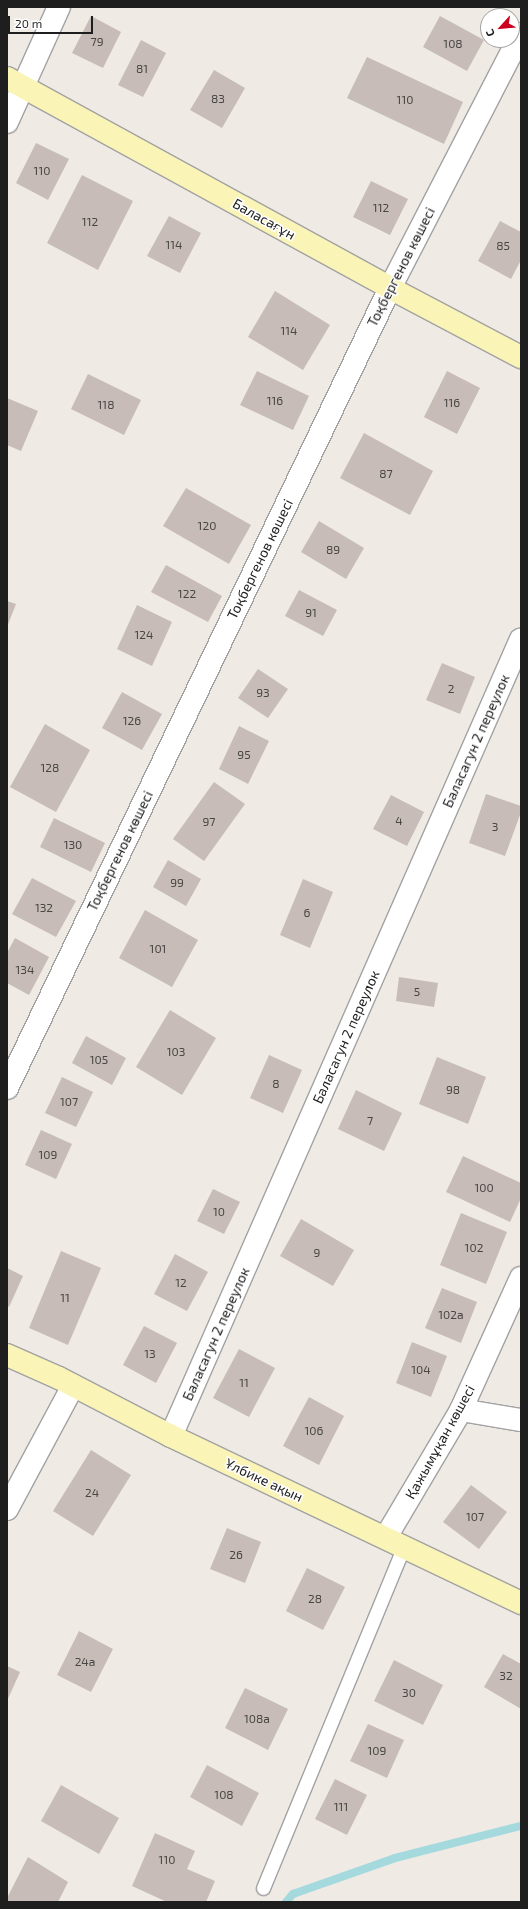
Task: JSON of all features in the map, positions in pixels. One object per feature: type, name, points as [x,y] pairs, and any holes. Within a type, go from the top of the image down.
[{"type":"street","points":[[7,122],[14,82],[59,7]]},
{"type":"street","name":"Тоқбергенов көшесі","points":[[7,1088],[390,288],[521,34]]},
{"type":"street","name":"Баласағұн","points":[[14,82],[390,288],[521,357]]},
{"type":"street","name":"Баласагун 2 переулок","points":[[171,1436],[521,639]]},
{"type":"street","name":"Қажымұқан көшесі","points":[[395,1542],[461,1410],[521,1278]]},
{"type":"street","name":"Ұлбике ақын","points":[[7,1355],[73,1386],[171,1436],[521,1602]]},
{"type":"street","points":[[7,1509],[73,1386]]},
{"type":"street","points":[[461,1410],[521,1420]]},
{"type":"lane","points":[[263,1888],[395,1542]]},
{"type":"building","points":[[91,16],[121,32],[103,68],[72,53]]},
{"type":"building","points":[[440,16],[480,38],[480,47],[467,71],[423,47]]},
{"type":"building","points":[[141,40],[166,53],[143,97],[118,85]]},
{"type":"building","points":[[367,57],[463,102],[444,144],[347,98]]},
{"type":"building","points":[[214,70],[245,88],[222,128],[190,110]]},
{"type":"building","points":[[36,143],[69,159],[48,200],[16,183]]},
{"type":"building","points":[[82,175],[133,201],[98,270],[47,243]]},
{"type":"building","points":[[371,181],[408,199],[390,235],[353,217]]},
{"type":"building","points":[[169,216],[201,233],[180,273],[147,256]]},
{"type":"building","points":[[500,221],[521,232],[521,260],[511,279],[478,261]]},
{"type":"building","points":[[275,291],[330,325],[303,370],[248,337]]},
{"type":"building","points":[[257,371],[309,396],[293,430],[240,405]]},
{"type":"building","points":[[447,371],[480,388],[457,434],[424,417]]},
{"type":"building","points":[[88,374],[141,400],[124,435],[71,409]]},
{"type":"building","points":[[7,398],[38,411],[21,451],[7,445]]},
{"type":"building","points":[[364,433],[433,471],[410,515],[340,478]]},
{"type":"building","points":[[186,488],[251,525],[229,564],[163,526]]},
{"type":"building","points":[[319,521],[364,548],[346,579],[301,552]]},
{"type":"building","points":[[166,565],[222,596],[208,622],[151,592]]},
{"type":"building","points":[[299,590],[337,610],[323,636],[285,616]]},
{"type":"building","points":[[7,601],[16,604],[7,627]]},
{"type":"building","points":[[137,605],[172,622],[152,666],[117,649]]},
{"type":"building","points":[[442,663],[475,677],[460,714],[426,700]]},
{"type":"building","points":[[258,669],[288,689],[268,718],[238,698]]},
{"type":"building","points":[[122,692],[162,714],[142,750],[102,728]]},
{"type":"building","points":[[45,724],[90,750],[56,812],[10,787]]},
{"type":"building","points":[[239,726],[269,741],[248,784],[219,769]]},
{"type":"building","points":[[214,782],[245,804],[204,861],[173,839]]},
{"type":"building","points":[[486,794],[521,806],[521,812],[505,856],[469,843]]},
{"type":"building","points":[[391,795],[424,812],[407,846],[373,829]]},
{"type":"building","points":[[54,818],[105,843],[91,872],[40,847]]},
{"type":"building","points":[[168,860],[201,879],[186,906],[153,887]]},
{"type":"building","points":[[32,878],[76,901],[56,937],[12,914]]},
{"type":"building","points":[[303,879],[333,892],[310,948],[280,935]]},
{"type":"building","points":[[145,910],[198,940],[172,987],[119,958]]},
{"type":"building","points":[[15,938],[49,957],[29,995],[7,983],[7,953]]},
{"type":"building","points":[[399,977],[438,983],[434,1007],[396,1001]]},
{"type":"building","points":[[170,1010],[216,1038],[182,1095],[136,1067]]},
{"type":"building","points":[[86,1036],[126,1058],[112,1085],[72,1063]]},
{"type":"building","points":[[269,1055],[302,1070],[283,1113],[250,1098]]},
{"type":"building","points":[[437,1057],[486,1077],[468,1124],[419,1104]]},
{"type":"building","points":[[62,1077],[93,1092],[76,1127],[45,1113]]},
{"type":"building","points":[[356,1090],[402,1113],[384,1151],[338,1129]]},
{"type":"building","points":[[41,1130],[72,1144],[56,1179],[25,1165]]},
{"type":"building","points":[[463,1156],[521,1183],[521,1198],[510,1222],[446,1192]]},
{"type":"building","points":[[213,1189],[240,1202],[224,1234],[197,1221]]},
{"type":"building","points":[[461,1213],[507,1232],[486,1284],[440,1265]]},
{"type":"building","points":[[301,1219],[354,1250],[333,1286],[280,1256]]},
{"type":"building","points":[[61,1251],[101,1268],[68,1345],[29,1328]]},
{"type":"building","points":[[175,1254],[208,1272],[187,1311],[154,1294]]},
{"type":"building","points":[[7,1268],[23,1276],[9,1307],[7,1306]]},
{"type":"building","points":[[442,1288],[477,1302],[461,1343],[425,1328]]},
{"type":"building","points":[[144,1326],[177,1343],[156,1383],[123,1365]]},
{"type":"building","points":[[412,1342],[447,1356],[431,1397],[396,1383]]},
{"type":"building","points":[[239,1349],[275,1368],[249,1417],[213,1398]]},
{"type":"building","points":[[309,1397],[344,1416],[319,1465],[283,1446]]},
{"type":"building","points":[[91,1450],[131,1475],[93,1536],[53,1511]]},
{"type":"building","points":[[471,1485],[507,1512],[479,1549],[443,1522]]},
{"type":"building","points":[[227,1528],[261,1542],[245,1583],[210,1569]]},
{"type":"building","points":[[307,1568],[345,1587],[323,1630],[286,1611]]},
{"type":"building","points":[[79,1631],[113,1649],[91,1692],[57,1675]]},
{"type":"building","points":[[503,1654],[521,1664],[521,1709],[484,1687]]},
{"type":"building","points":[[394,1660],[443,1685],[423,1725],[374,1701]]},
{"type":"building","points":[[7,1666],[20,1672],[7,1701]]},
{"type":"building","points":[[245,1688],[288,1709],[268,1750],[225,1728]]},
{"type":"building","points":[[368,1724],[404,1740],[387,1778],[350,1761]]},
{"type":"building","points":[[207,1765],[259,1793],[242,1826],[190,1797]]},
{"type":"building","points":[[335,1779],[367,1795],[347,1835],[315,1819]]},
{"type":"building","points":[[61,1785],[119,1818],[99,1854],[41,1821]]},
{"type":"building","points":[[155,1833],[195,1851],[187,1869],[215,1881],[206,1902],[167,1902],[132,1886]]},
{"type":"building","points":[[28,1857],[68,1882],[58,1902],[7,1902],[7,1898]]},
{"type":"waterway","points":[[286,1902],[293,1894],[395,1858],[521,1826]]}]
